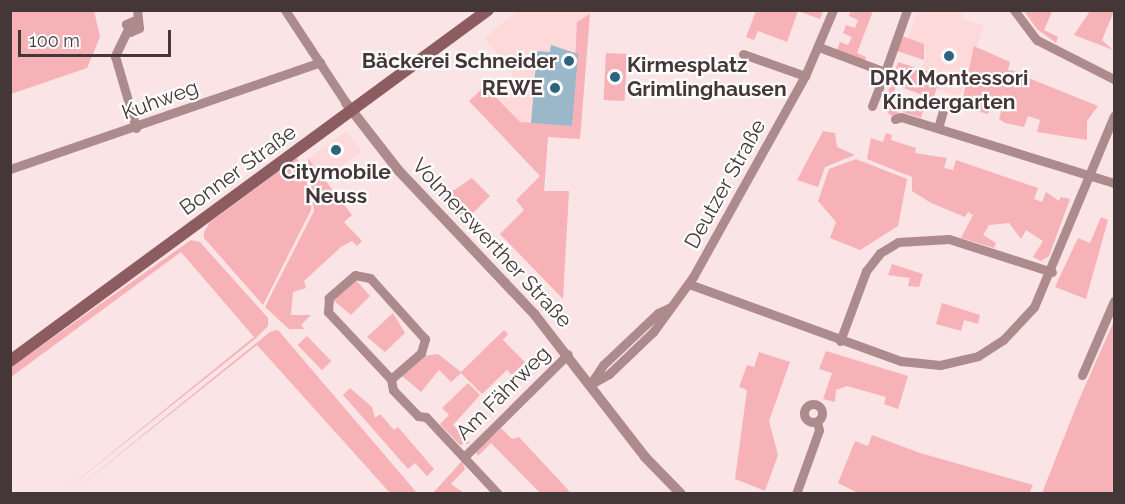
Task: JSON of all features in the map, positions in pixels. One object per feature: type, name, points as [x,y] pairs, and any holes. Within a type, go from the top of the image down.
[{"type":"main road","name":"Bonner Straße","points":[[10,361],[349,107],[489,10]]},
{"type":"street","name":"Volmerswerther Straße","points":[[285,10],[349,107],[399,171],[568,354],[645,457],[681,494]]},
{"type":"street","name":"Deutzer Straße","points":[[591,384],[603,365],[658,313],[671,307],[689,284],[805,76],[833,10]]},
{"type":"street","points":[[872,106],[907,10]]},
{"type":"street","points":[[1014,10],[1037,40],[1114,79]]},
{"type":"street","points":[[136,15],[128,21],[127,31],[114,52],[136,128]]},
{"type":"street","points":[[819,47],[885,72]]},
{"type":"street","points":[[743,54],[805,76]]},
{"type":"street","name":"Kuhweg","points":[[10,169],[136,128],[320,62]]},
{"type":"street","points":[[938,128],[943,111]]},
{"type":"street","points":[[689,284],[840,341],[919,364],[964,360],[1014,331],[1034,307],[1052,272],[1114,116]]},
{"type":"street","points":[[895,119],[901,117],[1114,183]]},
{"type":"street","points":[[840,341],[866,271],[880,253],[898,242],[949,239],[1052,272]]},
{"type":"street","name":"Am Fährweg","points":[[390,380],[421,353],[425,339],[370,278],[355,275],[329,298],[327,310],[390,380],[393,390],[418,416],[426,417],[498,494]]},
{"type":"street","points":[[1082,375],[1114,301]]},
{"type":"street","name":"Am Fährweg","points":[[464,457],[568,354]]},
{"type":"street","points":[[796,494],[819,430],[817,422]]},
{"type":"shaded area","points":[[11,10],[94,11],[100,37],[87,68],[11,94]]},
{"type":"shaded area","points":[[756,10],[823,11],[820,19],[798,11],[787,42],[758,31],[754,40],[746,37]]},
{"type":"shaded area","points":[[517,11],[590,11],[580,139],[520,122],[494,95],[515,78],[485,38]]},
{"type":"shaded area","points":[[851,11],[873,11],[857,53],[866,57],[865,61],[837,50],[840,42],[848,45],[852,37],[843,33],[846,25],[855,28],[858,20],[849,16]]},
{"type":"shaded area","name":"DRK Montessori Kindergarten","points":[[918,11],[964,11],[962,19],[984,26],[960,97],[936,89],[941,76],[921,69],[927,53],[908,38]]},
{"type":"shaded area","points":[[1024,11],[1058,11],[1052,12],[1044,30],[1058,37],[1056,43],[1037,29]]},
{"type":"shaded area","points":[[1090,11],[1114,11],[1102,40],[1113,50],[1074,35]]},
{"type":"shaded area","points":[[590,14],[580,139],[548,137],[544,191],[569,191],[563,299],[500,234],[524,210],[516,200],[540,176],[469,101],[485,86],[520,122],[572,126],[577,22]]},
{"type":"shaded area","points":[[902,36],[924,44],[924,60],[894,50]]},
{"type":"shaded area","points":[[974,46],[1010,62],[1008,70],[1027,73],[1026,77],[1098,106],[1087,121],[1087,140],[1037,132],[1040,120],[1028,116],[1024,127],[1005,123],[999,119],[1003,105],[992,102],[988,114],[961,107]]},
{"type":"shaded area","name":"Kirmesplatz Grimlinghausen","points":[[606,53],[627,54],[625,101],[604,100]]},
{"type":"shaded area","points":[[898,62],[941,76],[933,99],[896,85],[891,101],[923,111],[921,118],[899,111],[897,117],[890,115],[883,107]]},
{"type":"shaded area","points":[[346,131],[361,152],[323,180],[308,159]]},
{"type":"shaded area","points":[[823,131],[835,133],[837,147],[855,155],[825,167],[818,187],[797,180]]},
{"type":"shaded area","points":[[886,133],[892,135],[891,140],[916,148],[915,153],[947,158],[944,168],[953,170],[956,160],[1038,188],[1034,199],[1042,202],[1046,192],[1059,201],[1061,197],[1070,199],[1049,256],[1041,261],[1033,257],[1043,241],[1026,230],[1021,239],[1009,223],[989,225],[983,235],[996,243],[994,248],[961,238],[973,215],[968,212],[965,217],[931,203],[912,191],[912,177],[867,159],[871,138],[883,142]]},
{"type":"shaded area","points":[[297,158],[312,197],[311,210],[263,305],[204,238],[204,232],[210,222]]},
{"type":"shaded area","points":[[308,158],[352,215],[344,222],[362,241],[357,246],[352,241],[341,247],[304,281],[306,288],[293,292],[291,315],[311,315],[301,325],[304,329],[289,329],[265,307],[314,211]]},
{"type":"shaded area","points":[[856,159],[907,179],[898,226],[860,250],[830,238],[836,222],[818,201],[829,169]]},
{"type":"shaded area","points":[[472,178],[490,196],[463,223],[441,199]]},
{"type":"shaded area","points":[[1101,217],[1108,220],[1086,299],[1055,287],[1078,238],[1090,243]]},
{"type":"shaded area","points":[[191,240],[200,242],[268,318],[268,326],[255,339],[62,493],[254,337],[181,252],[11,377],[10,368]]},
{"type":"shaded area","points":[[892,264],[923,274],[919,287],[908,286],[910,278],[888,275]]},
{"type":"shaded area","points":[[355,279],[370,296],[351,315],[333,300]]},
{"type":"shaded area","points":[[942,303],[980,315],[978,324],[964,320],[961,331],[936,324]]},
{"type":"shaded area","points":[[393,313],[405,333],[385,352],[367,337]]},
{"type":"shaded area","points":[[1114,321],[1114,493],[1042,493],[1078,402]]},
{"type":"shaded area","points":[[278,330],[417,493],[390,493],[257,345],[71,493],[270,332]]},
{"type":"shaded area","points":[[504,330],[508,334],[503,340],[526,363],[513,376],[507,370],[482,394],[461,373],[451,382],[439,370],[421,392],[402,376],[424,356],[438,354],[461,372]]},
{"type":"shaded area","points":[[307,336],[331,361],[322,370],[298,345]]},
{"type":"shaded area","points":[[826,351],[908,376],[898,409],[884,404],[886,397],[847,386],[836,390],[835,402],[823,399],[832,373],[819,369]]},
{"type":"shaded area","points":[[759,352],[790,362],[769,421],[778,455],[765,491],[735,479],[747,390],[739,387],[747,365],[754,367]]},
{"type":"shaded area","points":[[468,383],[480,395],[453,425],[470,443],[460,445],[440,424],[449,415],[442,408]]},
{"type":"shaded area","points":[[350,388],[372,407],[375,418],[380,414],[394,430],[398,427],[434,469],[427,476],[415,463],[408,469],[343,395]]},
{"type":"shaded area","points":[[501,428],[512,439],[519,437],[571,493],[540,493],[491,443],[478,456],[476,452]]},
{"type":"shaded area","points":[[872,435],[920,453],[1033,485],[1029,494],[858,493],[838,483],[855,441],[868,446]]},
{"type":"shaded area","points":[[462,461],[465,469],[451,484],[464,493],[432,494]]},
{"type":"building","name":"REWE","points":[[551,45],[578,54],[572,126],[531,123],[537,51],[550,52]]},
{"type":"place","name":"DRK Montessori Kindergarten","points":[[949,56]]},
{"type":"place","name":"Bäckerei Schneider","points":[[569,61]]},
{"type":"place","name":"Kirmesplatz Grimlinghausen","points":[[615,77]]},
{"type":"place","name":"REWE","points":[[555,88]]},
{"type":"place","name":"Citymobile Neuss","points":[[336,150]]}]
